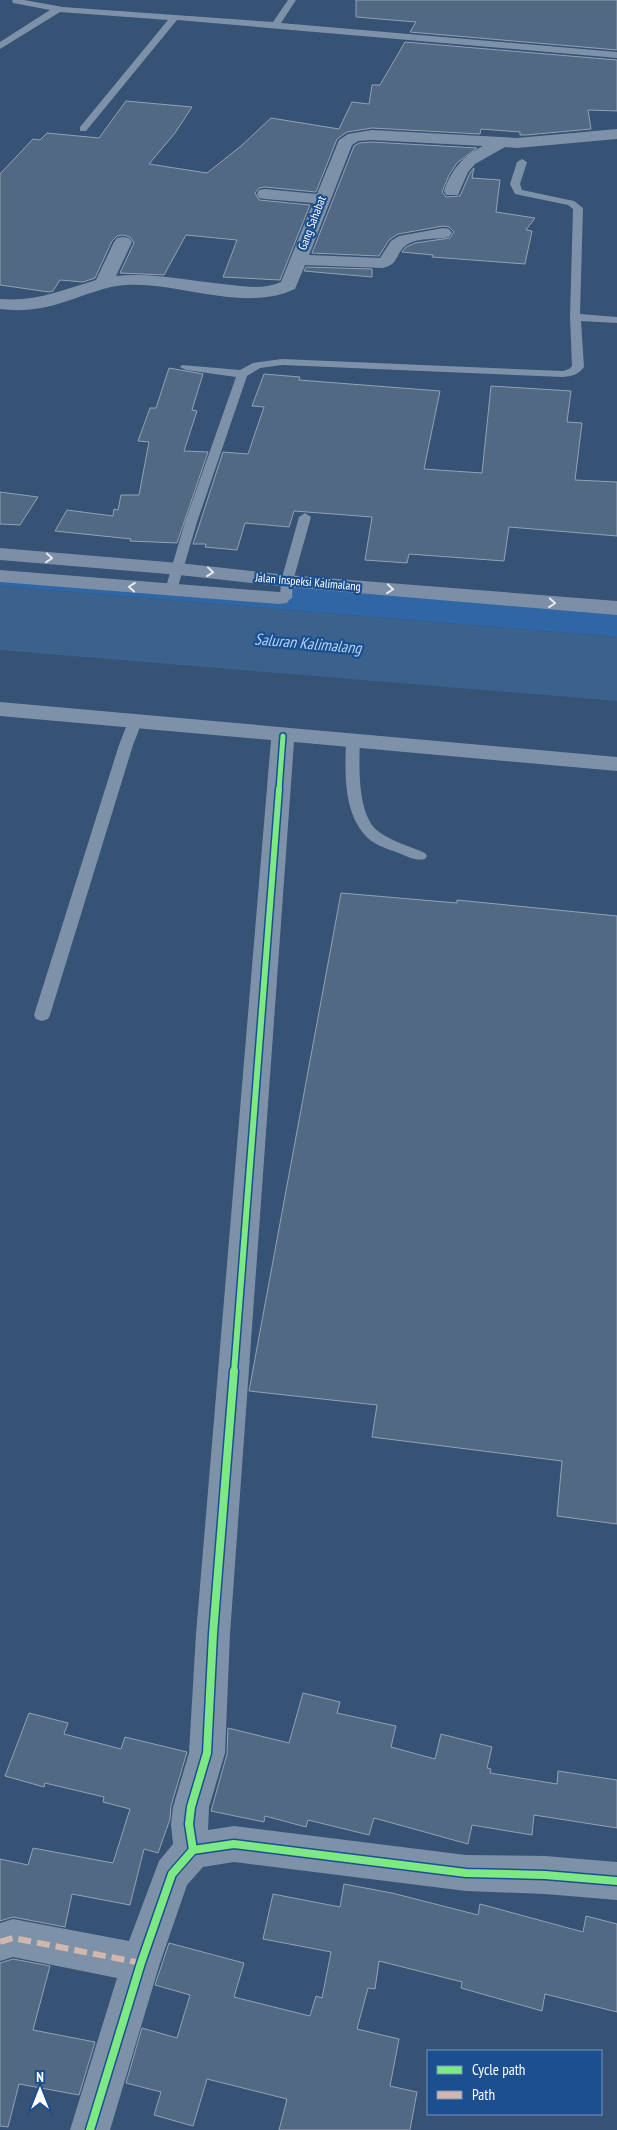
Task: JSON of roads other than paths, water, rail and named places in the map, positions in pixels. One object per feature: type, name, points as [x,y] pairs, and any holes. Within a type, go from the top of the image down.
[{"type":"main road","name":"Jalan Inspeksi Kalimalang","points":[[0,554],[178,569],[286,590],[617,625]]},
{"type":"main road","name":"Jalan Inspeksi Kalimalang","points":[[0,576],[171,590],[286,590],[617,608]]},
{"type":"street","name":"Gang Sahabat","points":[[0,304],[49,301],[104,282],[139,280],[268,292],[285,289],[289,285],[321,199],[345,143],[354,137],[381,135],[501,143],[544,142],[617,134]]},
{"type":"street","points":[[452,191],[458,174],[465,164],[501,143]]},
{"type":"street","points":[[265,194],[321,199]]},
{"type":"street","points":[[298,260],[383,263],[389,260],[402,241],[443,233]]},
{"type":"street","points":[[104,282],[122,242]]},
{"type":"street","points":[[0,709],[283,736],[617,764]]},
{"type":"street","points":[[193,1850],[189,1824],[191,1808],[206,1753],[213,1634],[225,1496],[243,1237],[283,736]]},
{"type":"street","points":[[90,2130],[141,1963],[172,1874],[193,1850],[234,1844],[466,1873],[545,1875],[617,1881]]},
{"type":"street","points":[[0,1942],[13,1938],[141,1963]]},
{"type":"lane","points":[[14,0],[58,9],[275,25],[617,55]]},
{"type":"lane","points":[[0,46],[73,0]]},
{"type":"lane","points":[[275,25],[292,0]]},
{"type":"lane","points":[[83,130],[175,17]]},
{"type":"lane","points":[[186,367],[242,374],[257,365],[282,362],[563,374],[573,372],[578,367],[575,317],[578,208],[571,203],[518,192],[515,184],[522,162]]},
{"type":"lane","points":[[575,317],[617,320]]},
{"type":"lane","points":[[171,590],[191,522],[242,374]]},
{"type":"lane","points":[[286,590],[305,517]]},
{"type":"lane","points":[[42,1015],[126,745],[135,722]]},
{"type":"lane","points":[[353,741],[354,778],[361,819],[371,834],[420,856]]},
{"type":"water","name":"Saluran Kalimalang","points":[[0,586],[617,637],[617,701],[0,650]]}]
